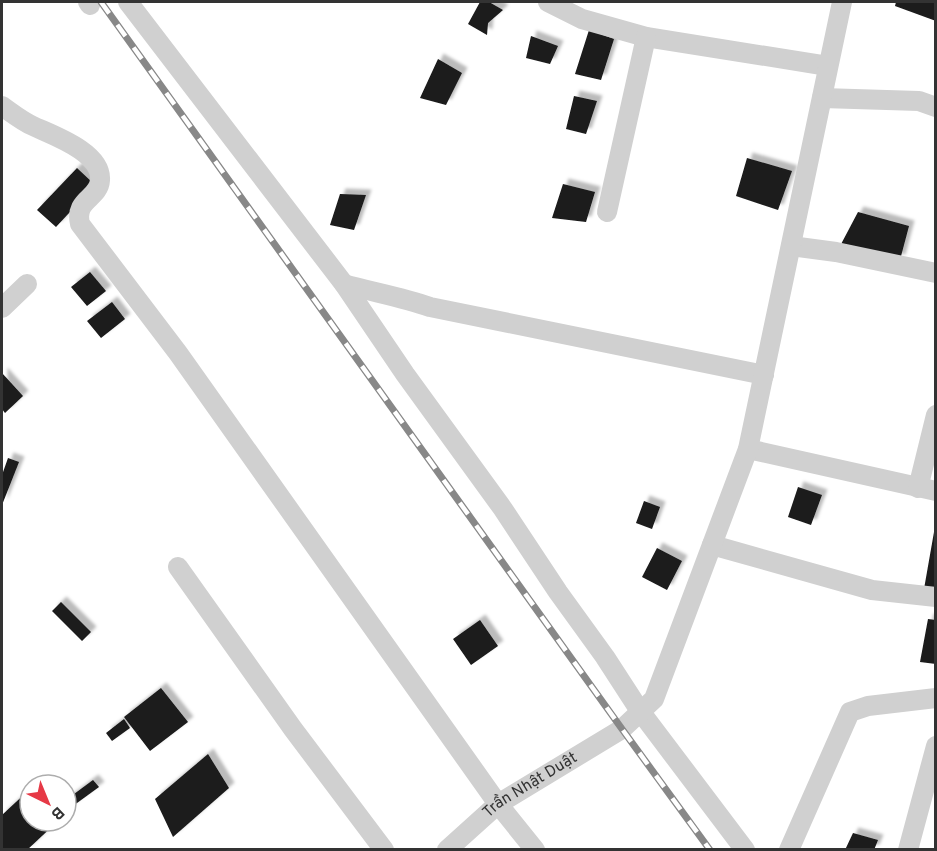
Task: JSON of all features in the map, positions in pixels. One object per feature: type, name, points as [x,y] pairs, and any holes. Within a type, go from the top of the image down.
[{"type":"street","points":[[128,2],[344,284],[405,374],[503,509],[640,711],[745,849]]},
{"type":"street","points":[[548,2],[582,19],[646,37],[828,66]]},
{"type":"street","name":"Trần Nhật Duật","points":[[447,849],[498,804],[622,729],[654,699],[748,449],[842,2]]},
{"type":"street","points":[[607,212],[646,37]]},
{"type":"street","points":[[822,98],[919,101],[936,106]]},
{"type":"street","points":[[2,105],[32,126],[77,146],[93,163],[100,181],[81,207],[78,215],[80,224],[178,353],[498,804],[535,849]]},
{"type":"street","points":[[790,246],[836,252],[936,273]]},
{"type":"street","points":[[2,308],[27,284]]},
{"type":"street","points":[[344,284],[430,307],[764,375]]},
{"type":"street","points":[[748,449],[927,489],[936,415]]},
{"type":"street","points":[[712,545],[872,590],[936,597]]},
{"type":"street","points":[[178,567],[293,729],[384,849]]},
{"type":"street","points":[[789,849],[850,712],[868,706],[936,698]]},
{"type":"street","points":[[908,849],[936,746]]},
{"type":"building","points":[[480,2],[489,2],[503,10],[488,23],[487,35],[468,24]]},
{"type":"building","points":[[896,2],[936,2],[936,21],[895,6]]},
{"type":"building","points":[[589,30],[614,39],[601,80],[575,74]]},
{"type":"building","points":[[531,36],[558,46],[550,64],[526,58]]},
{"type":"building","points":[[438,59],[462,73],[446,105],[420,98]]},
{"type":"building","points":[[574,96],[597,101],[586,134],[566,129]]},
{"type":"building","points":[[747,158],[792,171],[778,210],[736,196]]},
{"type":"building","points":[[77,168],[95,185],[56,227],[37,210]]},
{"type":"building","points":[[563,184],[595,192],[586,222],[552,218]]},
{"type":"building","points":[[340,194],[366,195],[354,230],[330,225]]},
{"type":"building","points":[[858,212],[909,226],[900,260],[839,248]]},
{"type":"building","points":[[90,272],[106,291],[87,306],[71,287]]},
{"type":"building","points":[[112,302],[125,319],[101,338],[87,321]]},
{"type":"building","points":[[2,373],[23,396],[5,413],[2,409]]},
{"type":"building","points":[[8,458],[19,462],[2,505],[2,475]]},
{"type":"building","points":[[798,487],[822,495],[811,525],[788,517]]},
{"type":"building","points":[[644,501],[660,507],[652,529],[636,523]]},
{"type":"building","points":[[934,532],[936,532],[936,591],[924,589]]},
{"type":"building","points":[[657,548],[682,561],[667,590],[642,577]]},
{"type":"building","points":[[61,602],[91,632],[82,641],[52,611]]},
{"type":"building","points":[[928,619],[936,620],[936,664],[920,662]]},
{"type":"building","points":[[480,620],[498,646],[471,665],[453,639]]},
{"type":"building","points":[[161,688],[188,722],[150,751],[124,717]]},
{"type":"building","points":[[124,719],[130,728],[112,741],[106,733]]},
{"type":"building","points":[[208,754],[229,788],[173,837],[155,799]]},
{"type":"building","points":[[93,780],[99,787],[78,802],[78,791]]},
{"type":"building","points":[[18,800],[18,833],[45,833],[27,850],[2,850],[2,815]]},
{"type":"building","points":[[853,833],[878,840],[874,850],[845,850]]},
{"type":"railway","points":[[101,2],[710,850]]}]
